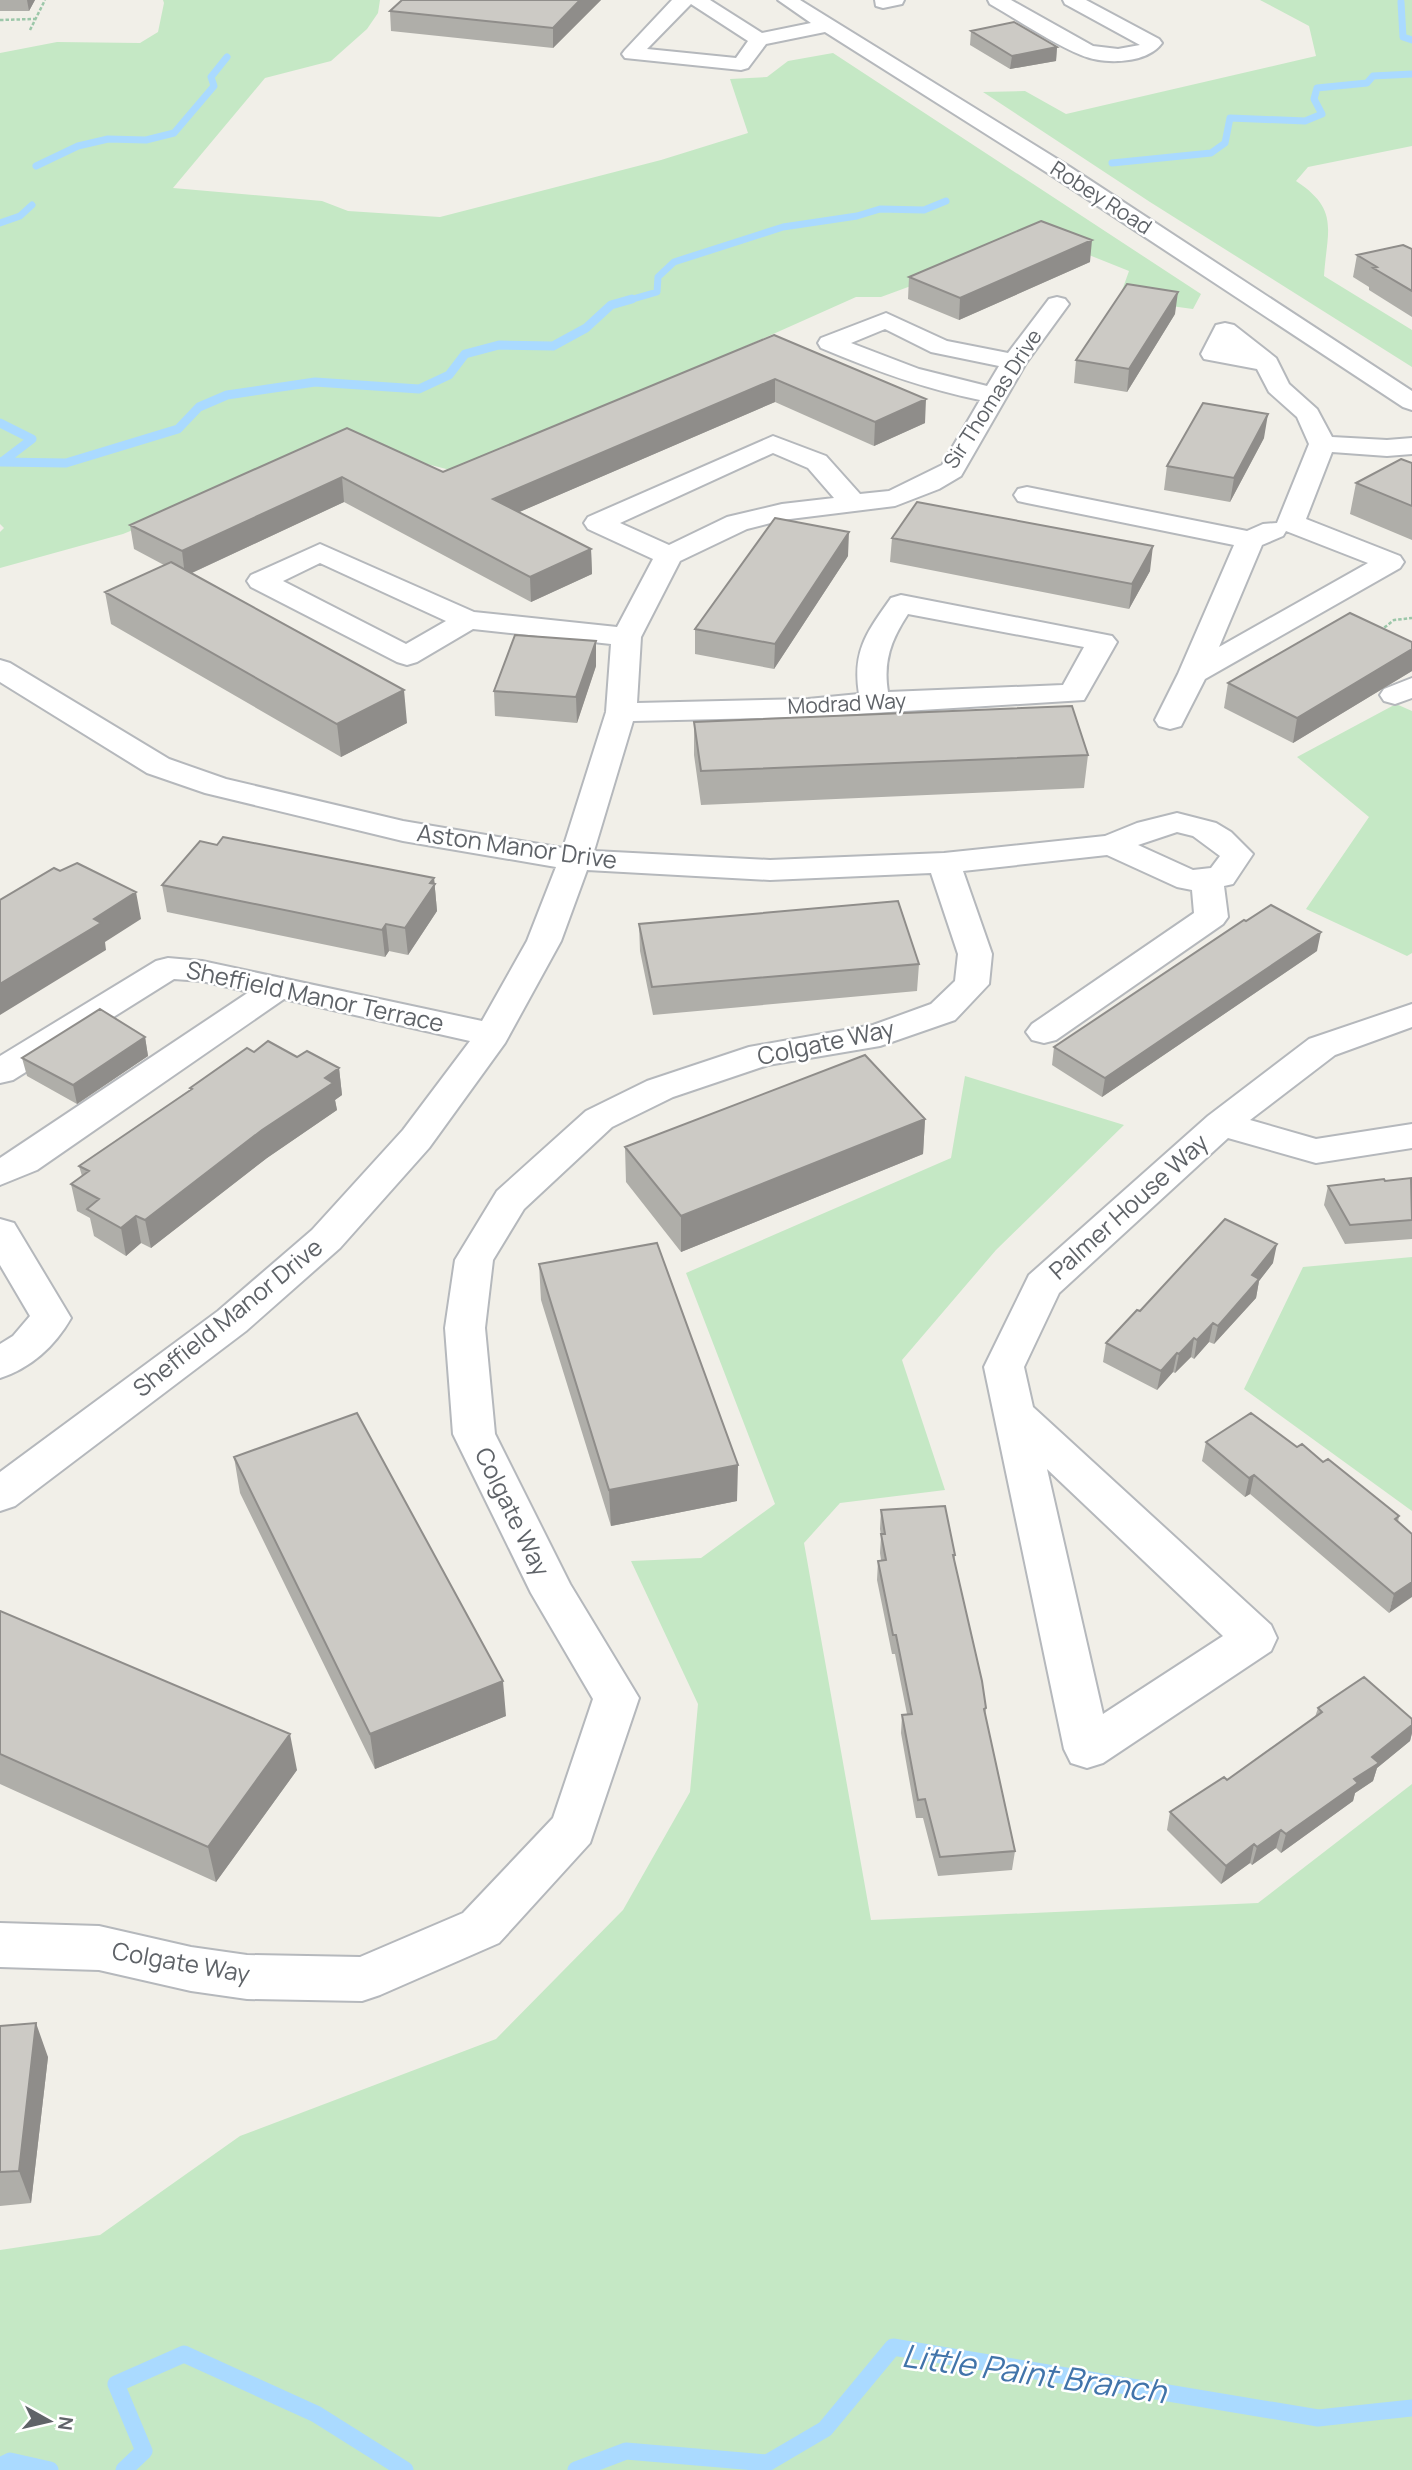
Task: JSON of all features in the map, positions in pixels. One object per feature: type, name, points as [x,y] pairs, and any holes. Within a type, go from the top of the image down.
[{"type":"street","points":[[685,0],[677,5],[632,54],[741,64],[759,39]]},
{"type":"street","points":[[697,0],[759,39],[828,26]]},
{"type":"street","name":"Robey Road","points":[[787,0],[1062,172],[1412,402]]},
{"type":"street","points":[[997,0],[1088,51],[1118,55],[1146,50],[1152,43],[1072,0]]},
{"type":"street","name":"Sir Thomas Drive","points":[[669,555],[737,523],[782,512],[895,498],[952,470],[1014,362],[1057,304]]},
{"type":"street","points":[[993,396],[950,388],[892,370],[830,343],[886,320],[940,346],[1014,362]]},
{"type":"street","points":[[1267,362],[1278,387],[1308,414],[1322,444],[1291,523]]},
{"type":"street","points":[[575,860],[621,712],[626,636],[669,555],[598,523],[773,444],[817,462],[853,503]]},
{"type":"street","points":[[1322,444],[1387,448],[1412,446]]},
{"type":"street","points":[[1027,495],[1250,540],[1291,523],[1390,562],[1193,674]]},
{"type":"street","points":[[1170,720],[1193,674],[1250,540]]},
{"type":"street","points":[[468,620],[407,656],[261,580],[320,552],[468,620],[626,636]]},
{"type":"street","name":"Modrad Way","points":[[621,712],[808,708],[875,702],[1073,694],[1102,642],[901,604],[877,638],[868,670],[875,702]]},
{"type":"street","name":"Aston Manor Drive","points":[[3,674],[158,766],[216,786],[403,831],[575,860],[770,870],[944,863],[1111,845],[1152,828],[1186,821],[1215,833],[1237,854],[1221,877],[1207,878]]},
{"type":"street","points":[[1044,1032],[1211,917],[1207,878],[1189,880],[1111,845]]},
{"type":"street","name":"Sheffield Manor Drive","points":[[0,1494],[232,1321],[326,1239],[416,1139],[491,1034],[544,941],[575,860]]},
{"type":"street","name":"Colgate Way","points":[[0,1945],[99,1948],[191,1969],[247,1977],[362,1979],[481,1928],[573,1829],[615,1698],[553,1593],[474,1434],[465,1328],[474,1260],[510,1200],[599,1119],[660,1089],[762,1055],[880,1035],[943,1012],[972,984],[975,954],[944,863]]},
{"type":"street","name":"Sheffield Manor Terrace","points":[[0,1072],[167,968],[202,971],[491,1034]]},
{"type":"street","points":[[0,1173],[24,1161],[279,988]]},
{"type":"street","name":"Palmer House Way","points":[[1014,1413],[1255,1638],[1087,1749],[1004,1367],[1043,1285],[1221,1124],[1322,1047],[1410,1019]]},
{"type":"street","points":[[1221,1124],[1316,1151],[1412,1136]]},
{"type":"street","points":[[0,1232],[51,1318],[27,1346],[0,1363]]},
{"type":"path","points":[[30,30],[45,0]]},
{"type":"path","points":[[0,20],[35,19]]},
{"type":"path","points":[[1386,639],[1379,632],[1390,621],[1404,616],[1412,618]]},
{"type":"green space","points":[[163,0],[380,0],[378,13],[367,29],[331,61],[265,78],[173,188],[322,201],[348,211],[440,217],[661,160],[748,133],[730,79],[767,77],[788,61],[833,53],[1201,294],[1193,309],[1119,299],[1129,271],[1044,237],[881,297],[856,297],[462,473],[364,448],[351,441],[123,534],[0,568],[0,532],[4,528],[0,524],[0,53],[57,42],[140,43],[158,32]]},
{"type":"green space","points":[[1260,0],[1412,0],[1412,146],[1308,167],[1296,181],[1319,202],[1328,222],[1324,276],[1412,330],[1412,367],[1150,202],[983,92],[1025,91],[1066,114],[1316,56],[1309,26]]},
{"type":"green space","points":[[1396,704],[1412,711],[1412,953],[1407,956],[1306,909],[1369,817],[1297,757]]},
{"type":"green space","points":[[965,1076],[1124,1125],[996,1250],[902,1360],[945,1490],[840,1503],[804,1543],[871,1920],[1258,1903],[1412,1784],[1412,2470],[0,2470],[0,2250],[100,2235],[240,2136],[496,2039],[623,1910],[690,1792],[698,1704],[631,1561],[701,1558],[775,1504],[686,1273],[951,1158]]},
{"type":"green space","points":[[1412,1257],[1412,1511],[1244,1389],[1303,1267]]},
{"type":"building","points":[[402,0],[580,0],[553,28],[390,11]]},
{"type":"building","points":[[1014,22],[1057,47],[1012,56],[971,31]]},
{"type":"building","points":[[1041,221],[1092,240],[960,298],[909,277]]},
{"type":"building","points":[[1403,245],[1412,249],[1412,291],[1373,268],[1377,267],[1357,255]]},
{"type":"building","points":[[1127,284],[1178,292],[1129,369],[1076,360]]},
{"type":"building","points":[[774,335],[926,399],[875,422],[775,379],[493,499],[591,549],[530,577],[342,477],[182,551],[130,525],[347,428],[443,472]]},
{"type":"building","points":[[1203,403],[1268,414],[1234,478],[1167,466]]},
{"type":"building","points":[[1401,459],[1412,463],[1412,506],[1356,483]]},
{"type":"building","points":[[917,502],[1153,546],[1132,584],[892,538]]},
{"type":"building","points":[[775,518],[849,532],[775,644],[695,629]]},
{"type":"building","points":[[171,562],[404,690],[337,724],[105,592]]},
{"type":"building","points":[[1350,613],[1412,642],[1412,649],[1297,718],[1228,683]]},
{"type":"building","points":[[515,635],[596,641],[576,697],[494,691]]},
{"type":"building","points":[[1072,706],[1088,755],[701,771],[694,722]]},
{"type":"building","points":[[223,837],[434,878],[430,883],[435,884],[405,928],[386,924],[382,930],[162,885],[200,841],[217,845]]},
{"type":"building","points":[[77,863],[136,892],[94,919],[101,923],[0,984],[0,900],[54,868],[60,871]]},
{"type":"building","points":[[898,901],[919,964],[652,987],[639,924]]},
{"type":"building","points":[[1271,905],[1321,932],[1105,1078],[1054,1047],[1244,920]]},
{"type":"building","points":[[100,1009],[145,1037],[73,1085],[22,1058]]},
{"type":"building","points":[[268,1041],[297,1057],[307,1051],[339,1068],[325,1078],[333,1083],[262,1130],[145,1220],[136,1216],[121,1228],[87,1209],[99,1199],[71,1184],[89,1171],[79,1166],[247,1048],[254,1052]]},
{"type":"building","points":[[865,1055],[925,1119],[681,1216],[625,1147]]},
{"type":"building","points":[[1411,1178],[1412,1220],[1350,1225],[1328,1186],[1384,1179]]},
{"type":"building","points":[[1225,1219],[1277,1244],[1252,1275],[1259,1279],[1218,1326],[1213,1323],[1197,1340],[1194,1338],[1161,1371],[1106,1343],[1137,1310],[1140,1311]]},
{"type":"building","points":[[657,1243],[738,1465],[609,1490],[539,1264]]},
{"type":"building","points":[[357,1413],[503,1681],[370,1734],[234,1457]]},
{"type":"building","points":[[1251,1413],[1297,1447],[1302,1444],[1323,1462],[1328,1459],[1399,1516],[1395,1519],[1412,1534],[1412,1582],[1394,1594],[1254,1475],[1249,1478],[1206,1442]]},
{"type":"building","points":[[945,1506],[953,1555],[982,1681],[984,1709],[1015,1851],[940,1857],[925,1799],[918,1800],[902,1715],[912,1714],[878,1561],[886,1560],[881,1534],[885,1534],[881,1510]]},
{"type":"building","points":[[0,1611],[290,1734],[208,1847],[0,1754]]},
{"type":"building","points":[[1364,1677],[1412,1719],[1412,1725],[1372,1757],[1379,1763],[1354,1779],[1358,1783],[1286,1834],[1281,1830],[1257,1847],[1254,1844],[1226,1866],[1170,1812],[1224,1777],[1227,1780],[1322,1712],[1318,1708]]},
{"type":"building","points":[[36,2023],[19,2171],[0,2172],[0,2026]]},
{"type":"waterway","points":[[1401,2],[1403,37],[1412,40]]},
{"type":"waterway","points":[[36,166],[78,146],[108,139],[146,140],[174,133],[214,86],[211,77],[227,57]]},
{"type":"waterway","points":[[1112,163],[1211,153],[1225,143],[1230,118],[1305,121],[1322,114],[1314,99],[1317,88],[1367,83],[1373,76],[1412,74]]},
{"type":"waterway","points":[[626,301],[657,292],[658,277],[674,262],[783,227],[857,216],[880,209],[924,210],[946,201]]},
{"type":"waterway","points":[[0,223],[20,216],[32,205]]},
{"type":"waterway","points":[[0,462],[66,463],[178,429],[199,407],[227,395],[315,382],[419,389],[449,375],[465,354],[499,345],[553,346],[586,328],[611,305],[632,299]]},
{"type":"waterway","points":[[0,423],[32,439],[2,462]]},
{"type":"waterway","name":"Little Paint Branch","points":[[576,2470],[626,2451],[767,2463],[825,2429],[893,2347],[1318,2418],[1412,2408]]},
{"type":"waterway","name":"Little Paint Branch","points":[[124,2470],[144,2451],[116,2384],[184,2354],[316,2414],[405,2470]]},
{"type":"waterway","name":"Little Paint Branch","points":[[0,2466],[10,2461],[50,2470]]}]
